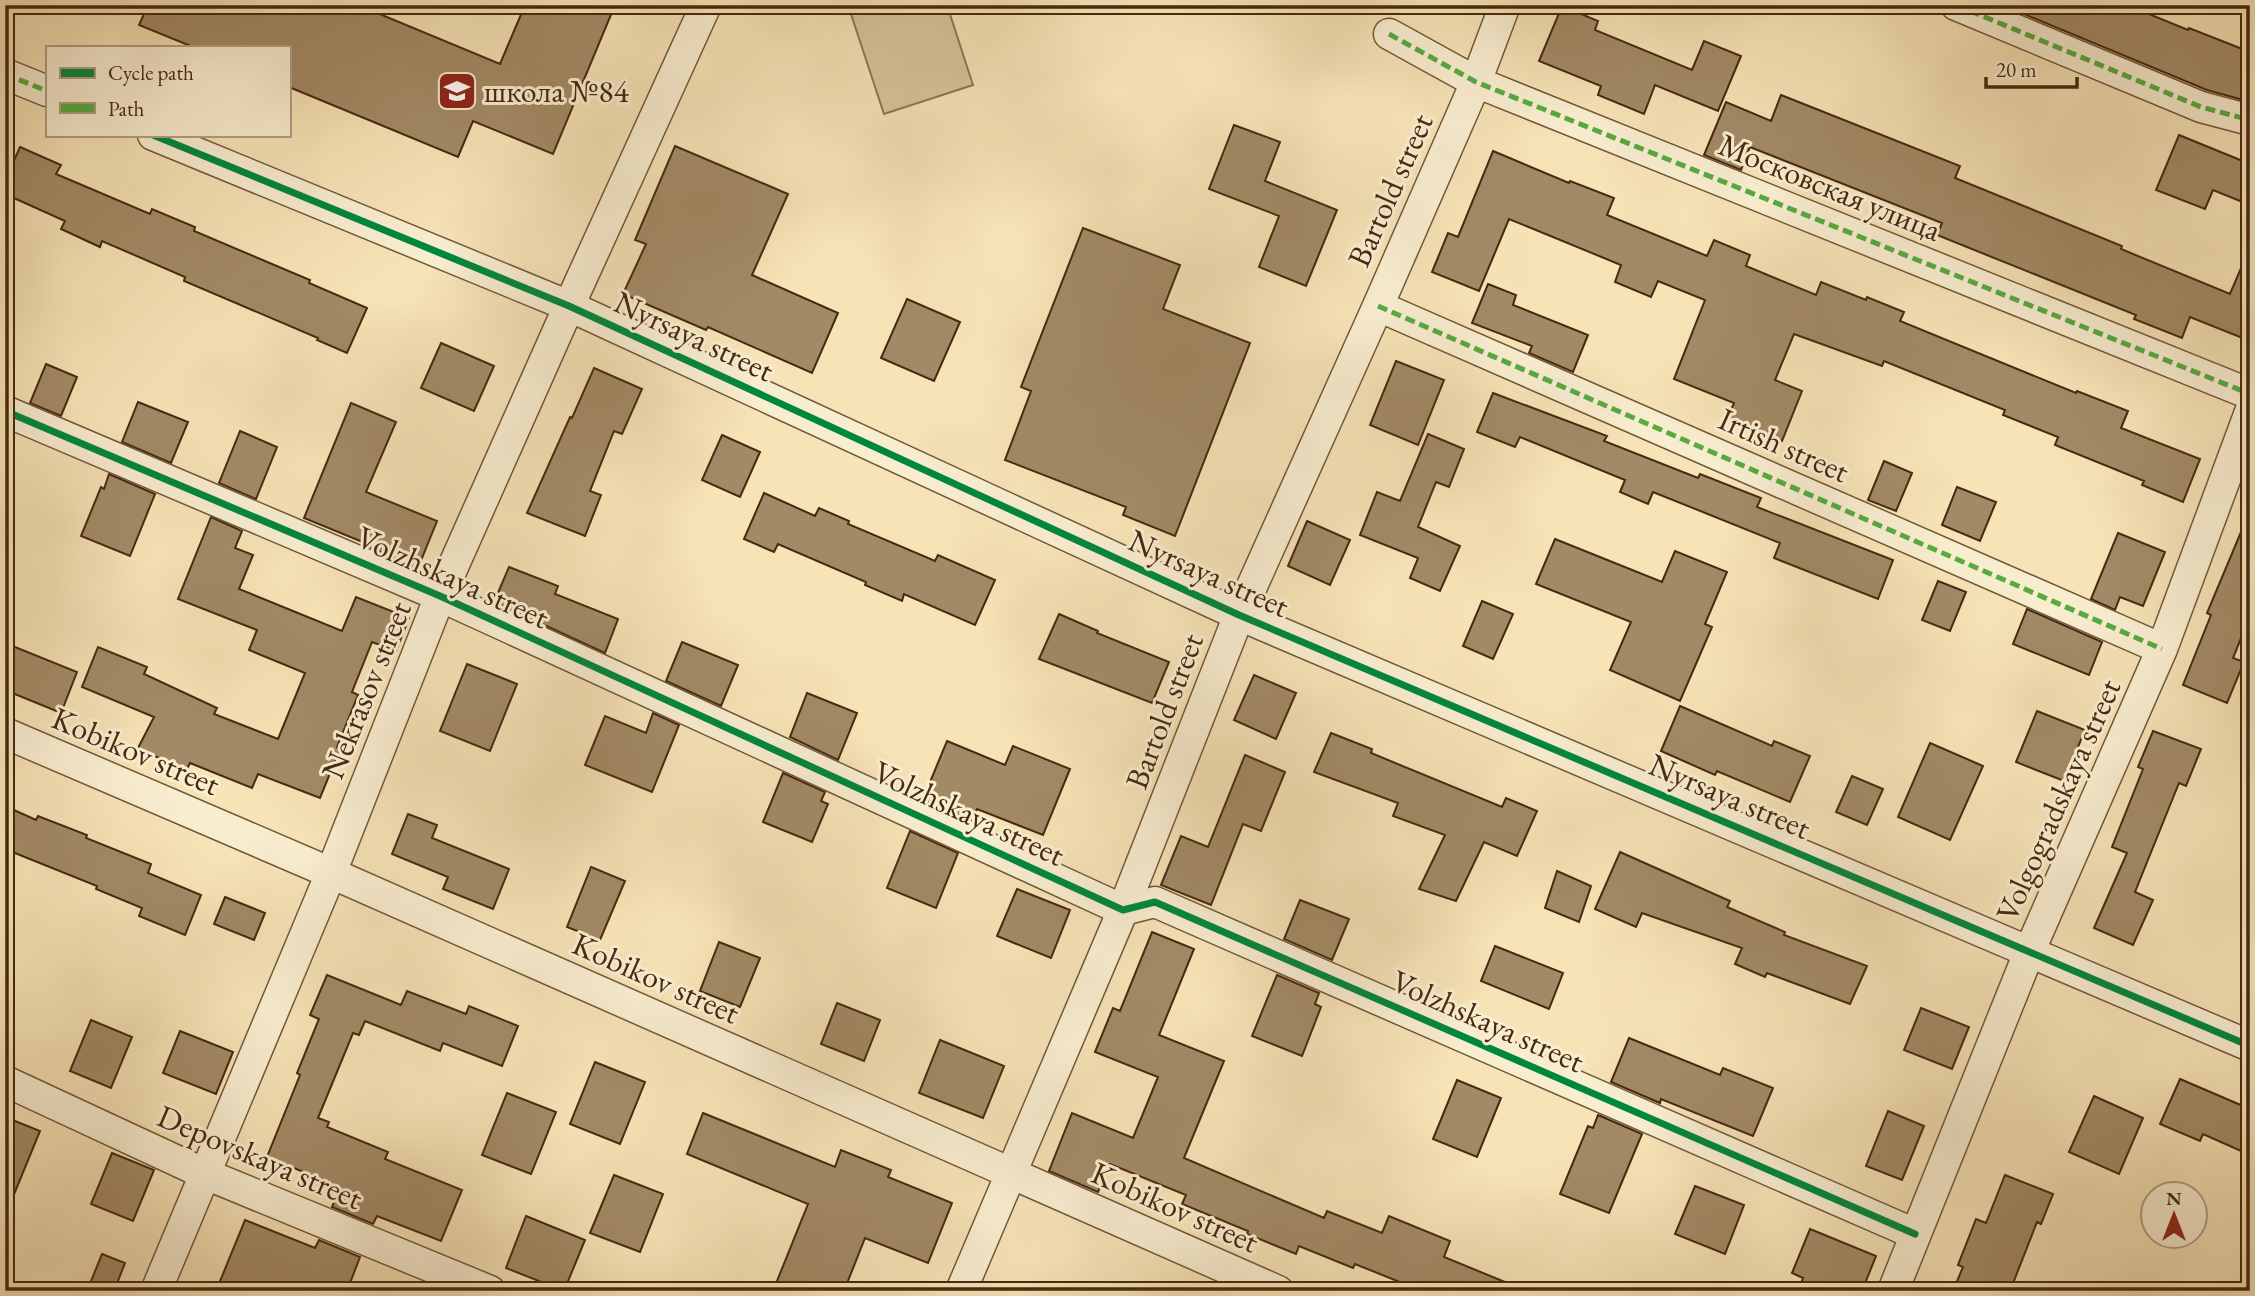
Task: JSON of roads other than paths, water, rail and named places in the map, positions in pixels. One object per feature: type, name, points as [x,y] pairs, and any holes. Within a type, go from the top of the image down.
[{"type":"street","name":"Nekrasov street","points":[[156,1291],[203,1173],[331,873],[440,597],[706,5]]},
{"type":"street","name":"Bartold street","points":[[961,1291],[1123,910],[1239,615],[1476,82],[1505,5]]},
{"type":"street","points":[[1956,5],[2201,107],[2250,120]]},
{"type":"street","name":"Московская улица","points":[[1389,34],[1476,82],[2250,394]]},
{"type":"street","points":[[5,74],[46,91]]},
{"type":"street","name":"Nyrsaya street","points":[[155,136],[569,306],[1239,615],[2250,1046]]},
{"type":"street","name":"Irtish street","points":[[1378,306],[2162,649]]},
{"type":"street","name":"Volzhskaya street","points":[[5,411],[440,597],[1123,910],[1155,902],[1915,1234]]},
{"type":"street","name":"Volgogradskaya street","points":[[1893,1291],[2030,950],[2162,649],[2250,412]]},
{"type":"street","name":"Kobikov street","points":[[5,733],[331,873],[1278,1291]]},
{"type":"street","name":"Depovskaya street","points":[[5,1081],[203,1173],[490,1291]]},
{"type":"place","name":"школа №84","points":[[457,91]]}]
